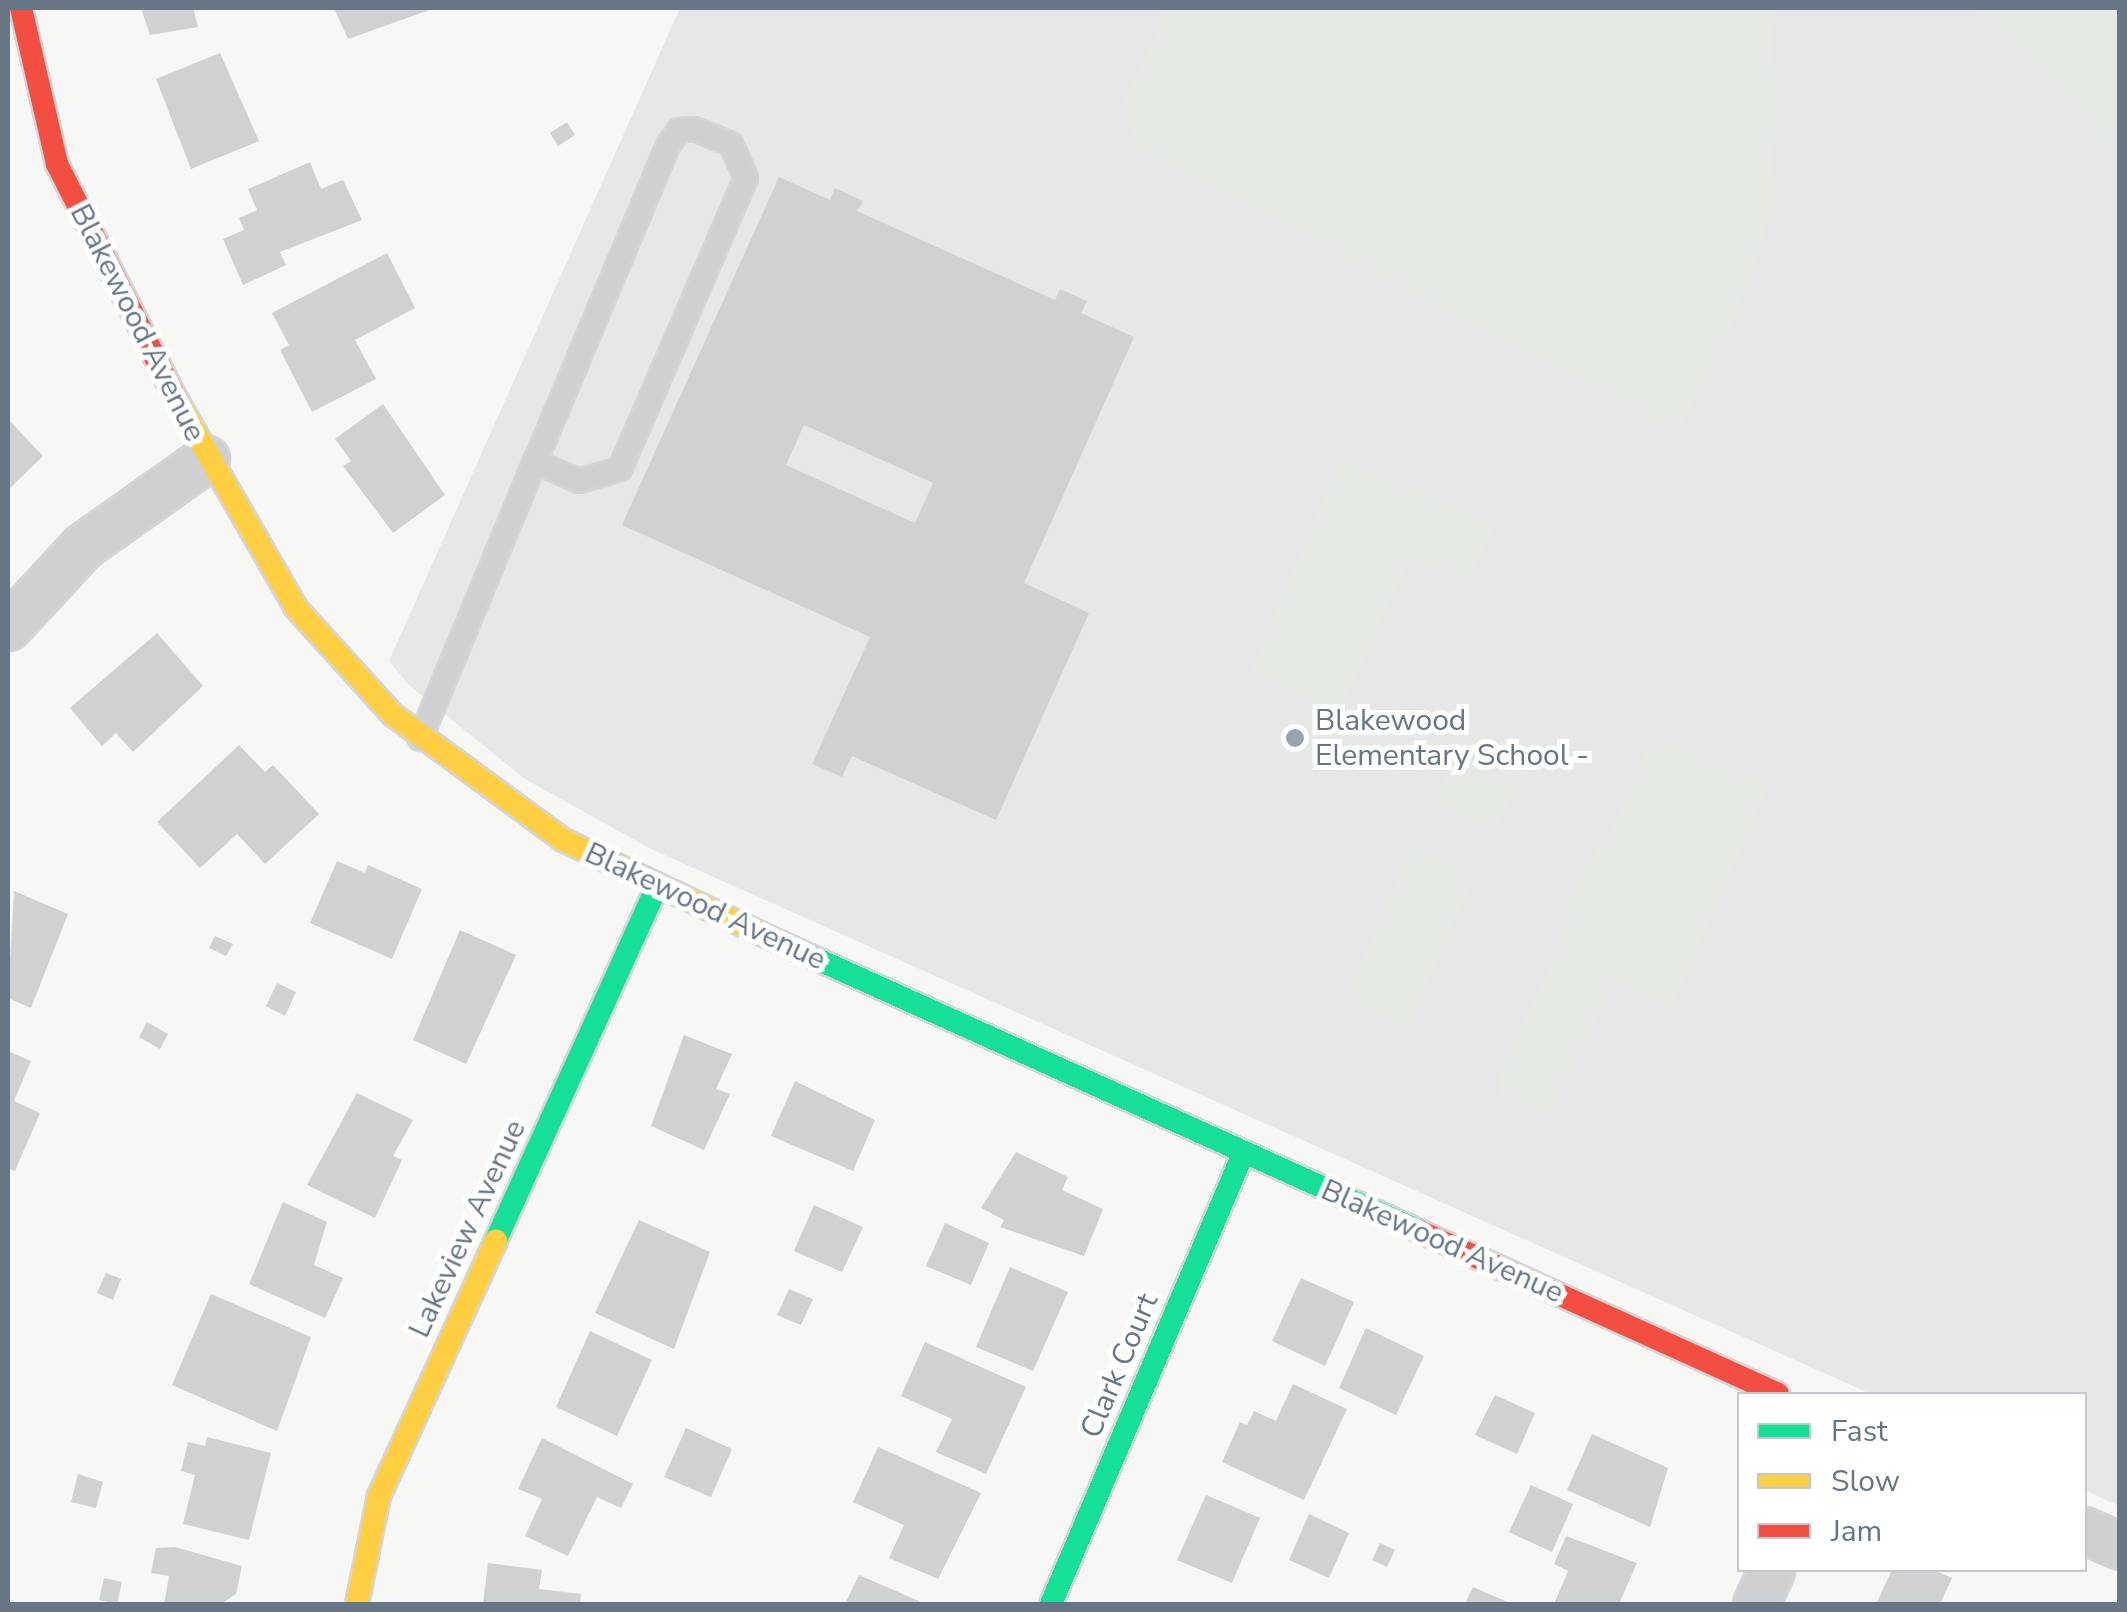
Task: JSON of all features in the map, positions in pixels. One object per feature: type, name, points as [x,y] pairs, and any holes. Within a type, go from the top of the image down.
[{"type":"street","name":"Blakewood Avenue","points":[[21,8],[57,164],[206,459],[296,608],[420,739],[519,815],[658,887],[1774,1392]]},
{"type":"street","points":[[8,627],[82,546],[206,459]]},
{"type":"street","name":"Lakeview Avenue","points":[[358,1604],[379,1496],[658,887]]},
{"type":"street","name":"Clark Court","points":[[1051,1604],[1244,1152]]},
{"type":"street","points":[[2087,1531],[2120,1546]]},
{"type":"street","points":[[1756,1604],[1770,1572]]},
{"type":"lane","points":[[420,739],[535,462],[669,144],[680,130],[694,129],[731,144],[746,178],[620,469],[580,481],[535,462]]},
{"type":"shaded area","name":"Blakewood Elementary School -","points":[[680,8],[2119,8],[2119,1506],[2087,1491],[2087,1392],[1867,1392],[651,849],[525,779],[409,685],[389,661]]},
{"type":"shaded area","points":[[1171,8],[1769,8],[1777,109],[1765,231],[1729,335],[1677,433],[1138,148],[1123,101]]},
{"type":"shaded area","points":[[1979,8],[2119,8],[2119,160],[1979,17]]},
{"type":"shaded area","points":[[1342,457],[1495,525],[1468,582],[1410,557],[1339,713],[1250,673]]},
{"type":"shaded area","points":[[1468,728],[1529,754],[1497,831],[1434,804]]},
{"type":"shaded area","points":[[1654,733],[1768,785],[1671,1010],[1614,982],[1552,1105],[1539,1112],[1502,1096],[1498,1078],[1572,917],[1560,910],[1616,820]]},
{"type":"shaded area","points":[[1413,845],[1476,873],[1407,1028],[1345,1000]]},
{"type":"building","points":[[141,8],[193,8],[198,27],[150,35]]},
{"type":"building","points":[[334,8],[435,8],[348,39]]},
{"type":"building","points":[[220,53],[259,141],[191,169],[156,79]]},
{"type":"building","points":[[567,122],[575,135],[558,146],[550,133]]},
{"type":"building","points":[[310,162],[321,189],[343,180],[362,220],[280,252],[286,265],[243,285],[223,239],[244,230],[239,218],[257,210],[248,189]]},
{"type":"building","points":[[779,177],[830,200],[835,188],[863,201],[857,211],[1055,300],[1060,289],[1087,301],[1081,313],[1134,337],[1024,583],[1089,613],[996,820],[852,756],[842,777],[812,764],[870,637],[622,525]],"holes":[[[804,425],[933,483],[915,523],[786,465]]]},
{"type":"building","points":[[387,253],[415,308],[355,340],[376,379],[312,412],[280,350],[289,345],[272,313]]},
{"type":"building","points":[[383,404],[445,495],[393,533],[343,466],[351,461],[335,439]]},
{"type":"building","points":[[8,419],[43,456],[8,490]]},
{"type":"building","points":[[157,633],[203,686],[133,752],[116,733],[102,746],[70,708]]},
{"type":"building","points":[[239,745],[265,772],[273,765],[319,814],[265,864],[237,834],[200,868],[157,822]]},
{"type":"building","points":[[337,861],[365,873],[368,865],[422,889],[392,959],[310,923]]},
{"type":"building","points":[[14,891],[68,914],[31,1008],[8,998]]},
{"type":"building","points":[[460,930],[516,955],[466,1064],[413,1040]]},
{"type":"building","points":[[215,936],[233,944],[226,956],[209,948]]},
{"type":"building","points":[[277,983],[296,992],[285,1016],[266,1006]]},
{"type":"building","points":[[147,1022],[168,1034],[160,1049],[139,1037]]},
{"type":"building","points":[[684,1035],[732,1054],[716,1089],[730,1094],[704,1150],[651,1126]]},
{"type":"building","points":[[8,1051],[31,1061],[14,1101],[40,1113],[15,1171],[8,1168]]},
{"type":"building","points":[[795,1081],[875,1120],[853,1171],[771,1136]]},
{"type":"building","points":[[357,1093],[413,1120],[393,1156],[402,1160],[375,1218],[307,1185]]},
{"type":"building","points":[[1016,1152],[1068,1177],[1062,1190],[1103,1209],[1084,1256],[1000,1227],[1004,1220],[981,1208]]},
{"type":"building","points":[[283,1202],[327,1222],[314,1265],[343,1278],[325,1318],[249,1284]]},
{"type":"building","points":[[814,1205],[863,1227],[842,1272],[794,1251]]},
{"type":"building","points":[[639,1220],[710,1252],[674,1349],[595,1313]]},
{"type":"building","points":[[945,1223],[989,1243],[971,1285],[926,1266]]},
{"type":"building","points":[[1010,1267],[1068,1292],[1033,1371],[976,1347]]},
{"type":"building","points":[[106,1273],[121,1279],[113,1300],[97,1293]]},
{"type":"building","points":[[1301,1278],[1354,1302],[1325,1366],[1272,1341]]},
{"type":"building","points":[[789,1289],[813,1299],[801,1325],[777,1315]]},
{"type":"building","points":[[211,1294],[311,1337],[277,1431],[172,1385]]},
{"type":"building","points":[[1366,1328],[1424,1356],[1396,1415],[1339,1388]]},
{"type":"building","points":[[590,1331],[652,1360],[617,1436],[556,1407]]},
{"type":"building","points":[[925,1342],[1026,1387],[986,1474],[936,1452],[952,1419],[901,1396]]},
{"type":"building","points":[[1293,1384],[1347,1409],[1304,1500],[1222,1462],[1240,1422],[1247,1425],[1254,1411],[1276,1421]]},
{"type":"building","points":[[1495,1395],[1535,1413],[1517,1454],[1475,1435]]},
{"type":"building","points":[[686,1428],[732,1449],[711,1497],[664,1477]]},
{"type":"building","points":[[1592,1434],[1668,1468],[1650,1527],[1567,1490]]},
{"type":"building","points":[[207,1437],[271,1453],[249,1540],[183,1524],[195,1475],[181,1471],[188,1442],[205,1446]]},
{"type":"building","points":[[542,1438],[633,1484],[621,1508],[597,1497],[568,1556],[525,1536],[542,1499],[518,1489]]},
{"type":"building","points":[[878,1447],[981,1493],[938,1579],[889,1558],[904,1525],[853,1502]]},
{"type":"building","points":[[78,1474],[103,1482],[96,1508],[71,1502]]},
{"type":"building","points":[[1531,1485],[1573,1504],[1552,1552],[1509,1532]]},
{"type":"building","points":[[1206,1495],[1260,1518],[1232,1583],[1177,1560]]},
{"type":"building","points":[[1309,1514],[1349,1533],[1329,1578],[1289,1560]]},
{"type":"building","points":[[1566,1536],[1637,1563],[1619,1604],[1554,1604],[1568,1571],[1554,1564]]},
{"type":"building","points":[[1380,1543],[1395,1550],[1387,1567],[1372,1560]]},
{"type":"building","points":[[175,1547],[242,1566],[236,1594],[221,1604],[164,1604],[169,1576],[151,1573],[156,1548]]},
{"type":"building","points":[[488,1563],[542,1570],[539,1589],[581,1594],[580,1604],[483,1604]]},
{"type":"building","points":[[1891,1572],[1938,1572],[1952,1578],[1940,1604],[1876,1604]]},
{"type":"building","points":[[859,1575],[919,1601],[845,1604]]},
{"type":"building","points":[[104,1578],[122,1582],[117,1604],[99,1600]]},
{"type":"building","points":[[1473,1587],[1512,1604],[1465,1604]]},
{"type":"traffic: fast","points":[[496,1240],[657,887]]},
{"type":"traffic: fast","points":[[768,937],[1419,1231]]},
{"type":"traffic: fast","points":[[1051,1604],[1244,1152]]},
{"type":"traffic: slow","points":[[176,399],[296,608],[393,715],[563,840],[768,937]]},
{"type":"traffic: slow","points":[[357,1604],[379,1496],[496,1240]]},
{"type":"traffic: jam","points":[[21,8],[57,164],[176,399]]},
{"type":"traffic: jam","points":[[1419,1231],[1774,1392]]},
{"type":"place","name":"Blakewood Elementary School -","points":[[1295,738]]}]
